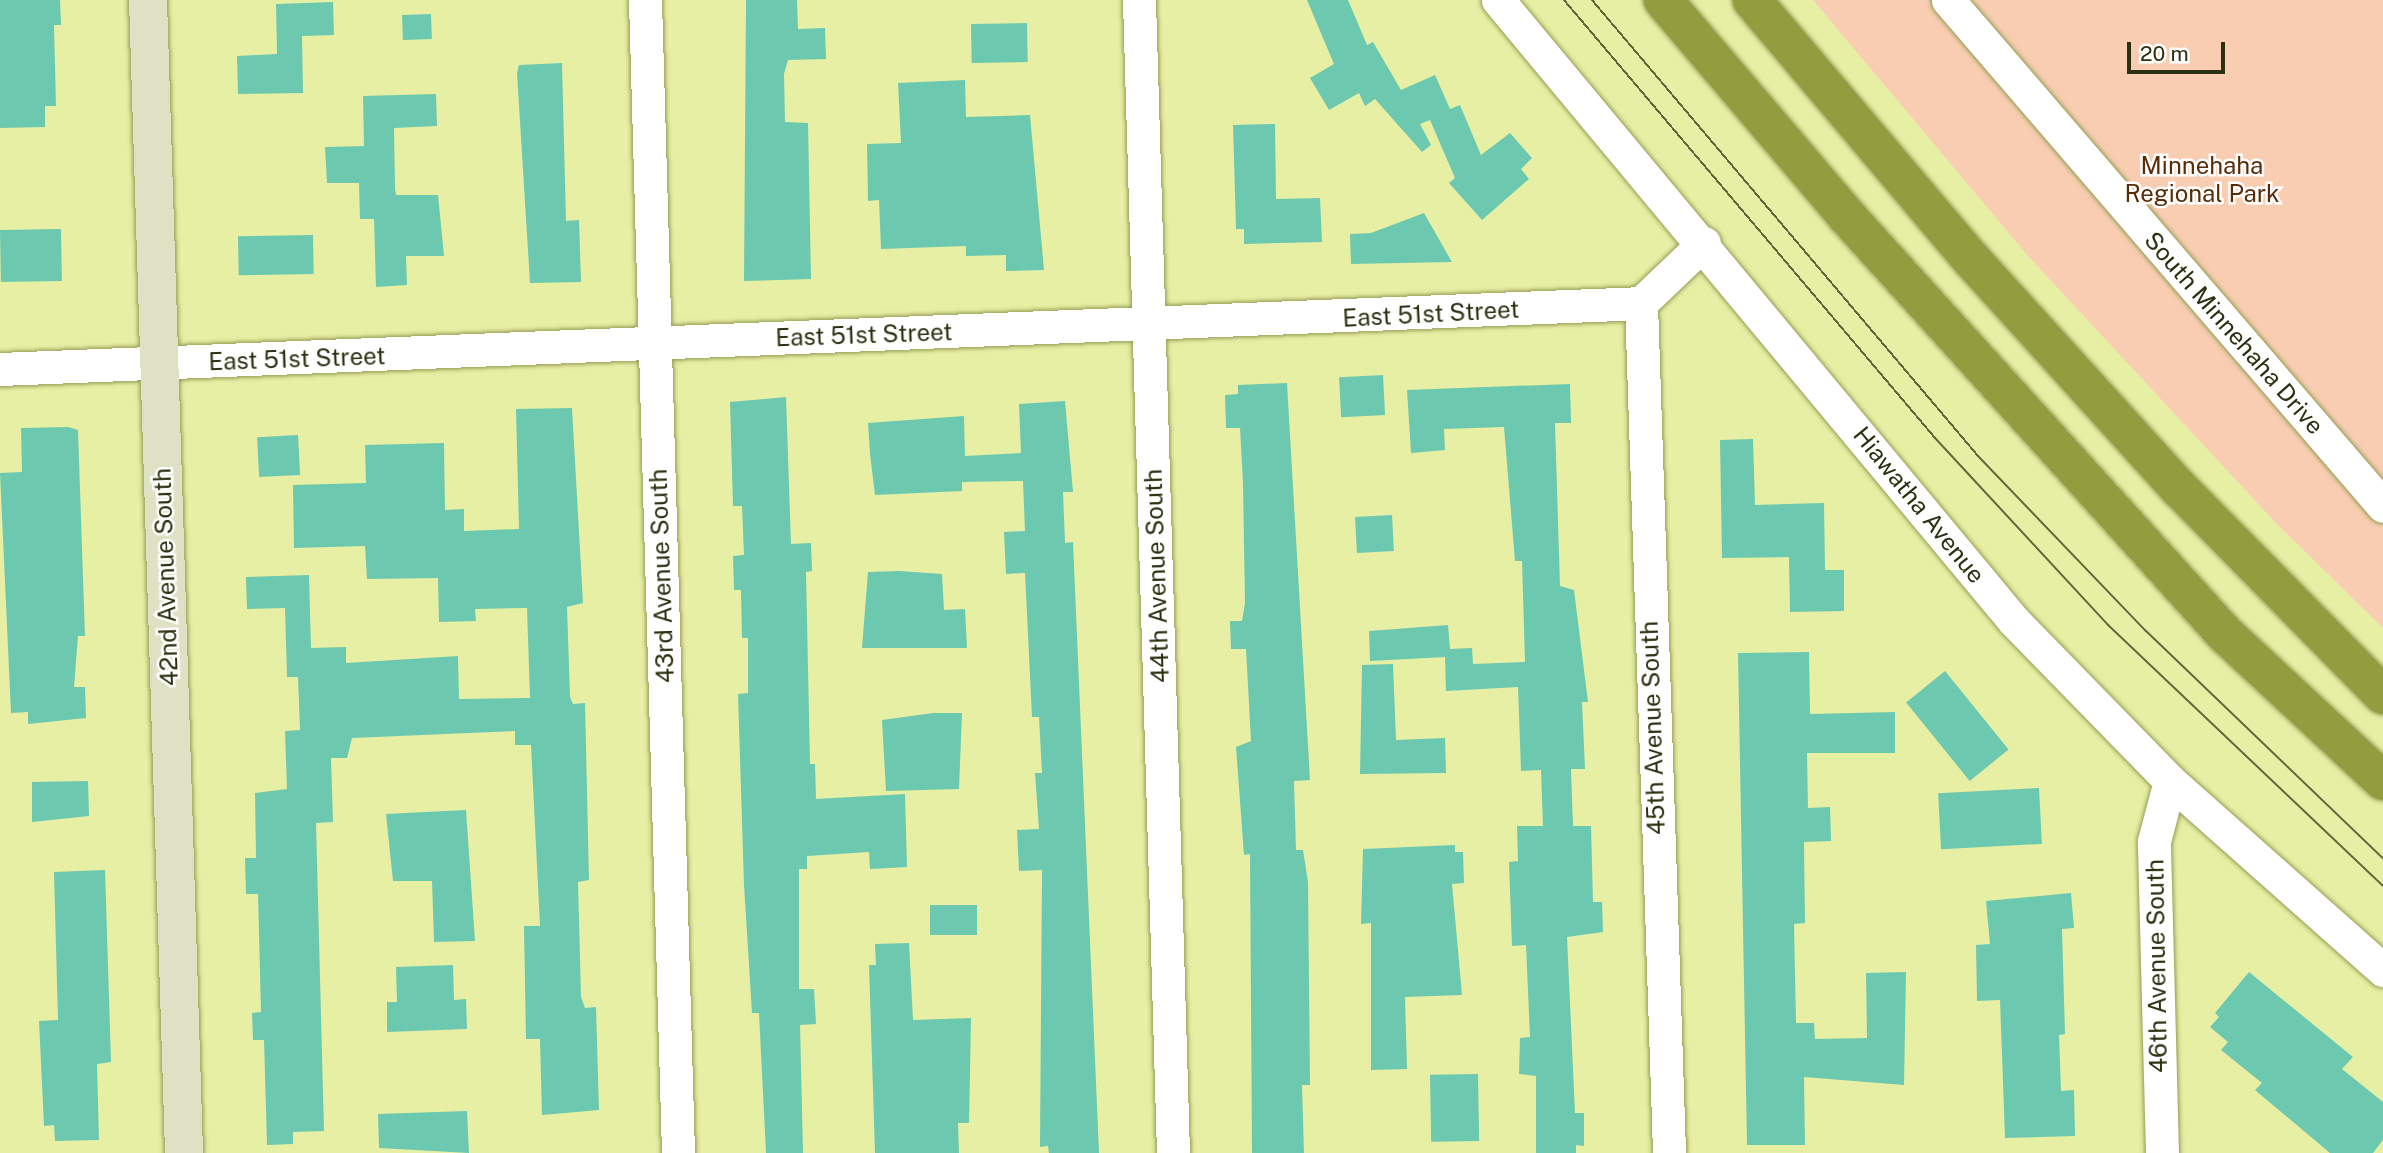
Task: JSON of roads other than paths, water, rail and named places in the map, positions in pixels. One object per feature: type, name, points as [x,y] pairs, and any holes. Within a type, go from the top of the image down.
[{"type":"highway","points":[[1662,0],[1844,214],[2224,633],[2383,781]]},
{"type":"highway","points":[[1752,0],[1972,260],[2162,470],[2383,695]]},
{"type":"street","name":"42nd Avenue South","points":[[148,0],[184,1153]]},
{"type":"street","name":"43rd Avenue South","points":[[645,0],[678,1153]]},
{"type":"street","name":"44th Avenue South","points":[[1139,0],[1173,1153]]},
{"type":"street","name":"Hiawatha Avenue","points":[[1498,0],[1704,243],[2014,621],[2170,781],[2383,971]]},
{"type":"street","name":"South Minnehaha Drive","points":[[1948,0],[2383,506]]},
{"type":"street","points":[[1640,303],[1704,243]]},
{"type":"street","name":"East 51st Street","points":[[0,369],[1149,326],[1640,303]]},
{"type":"street","name":"45th Avenue South","points":[[1640,303],[1669,1153]]},
{"type":"street","name":"46th Avenue South","points":[[2162,1153],[2154,841],[2170,781]]},
{"type":"tram line","points":[[1564,0],[1935,438],[2108,625],[2383,886]]},
{"type":"tram line","points":[[1592,0],[1978,456],[2146,631],[2383,858]]},
{"type":"park label","name":"Minnehaha Regional Park","points":[[2202,180]]}]
